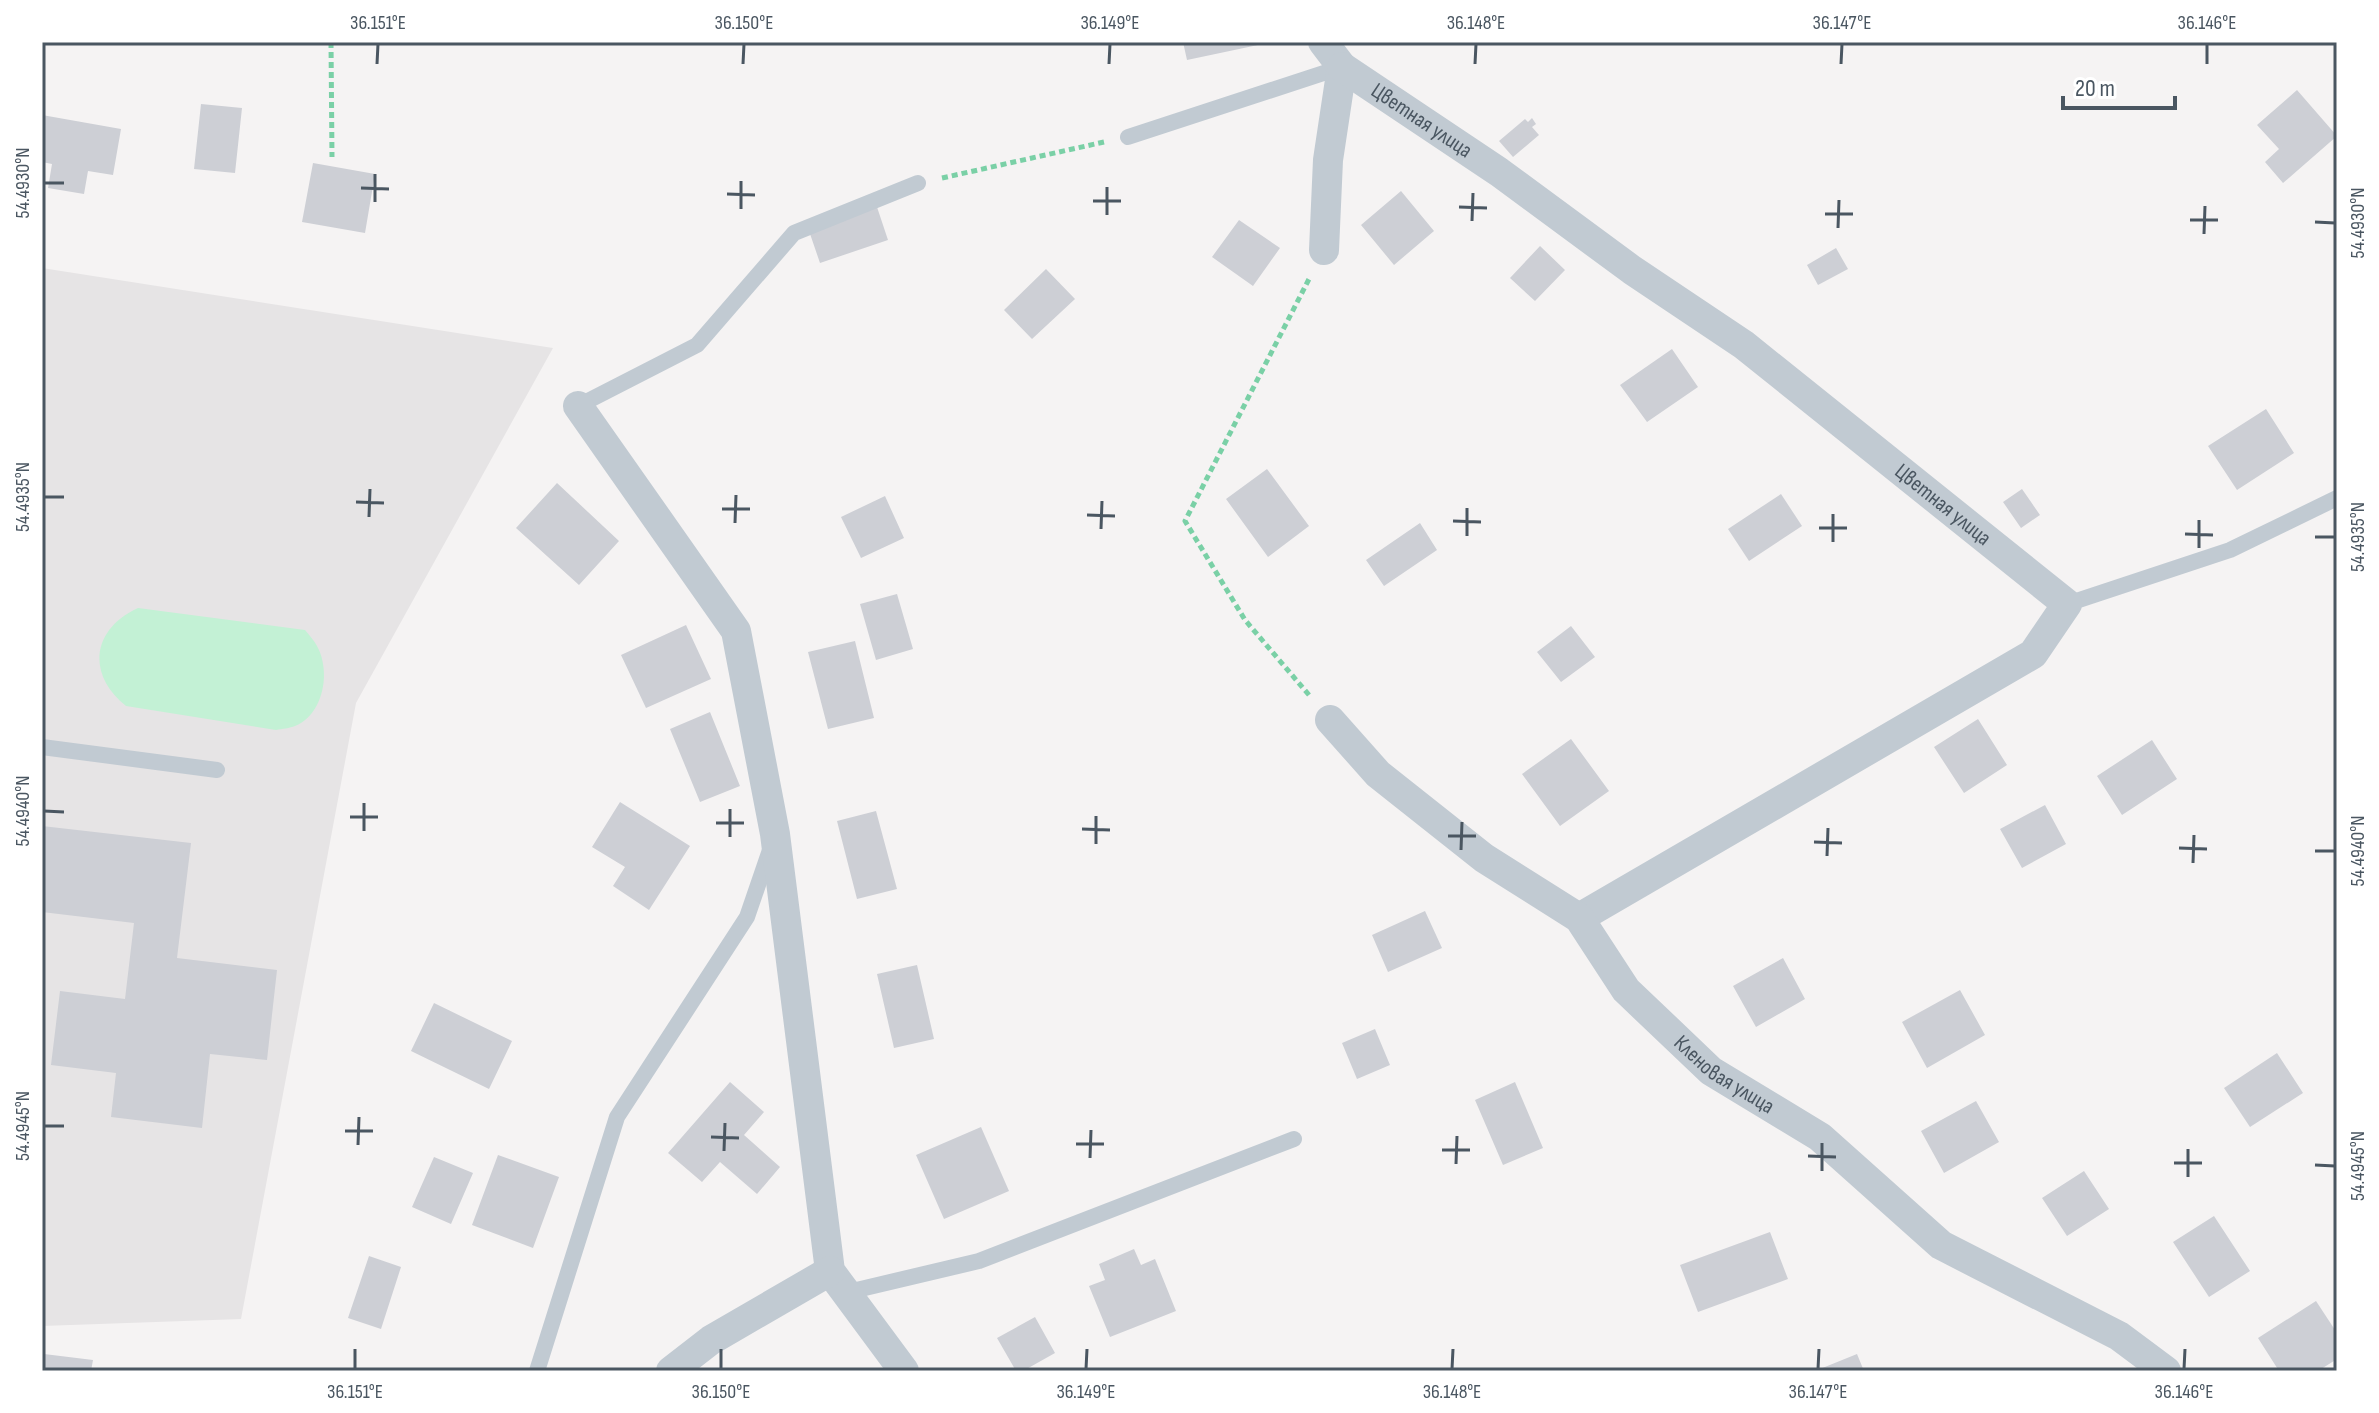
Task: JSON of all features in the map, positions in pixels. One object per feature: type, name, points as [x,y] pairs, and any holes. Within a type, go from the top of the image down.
[{"type":"street","name":"Цветная улица","points":[[1323,42],[1342,67],[1499,172],[1632,270],[1744,345],[2067,604]]},
{"type":"street","name":"Цветная улица","points":[[1324,250],[1328,160],[1342,67]]},
{"type":"street","points":[[578,406],[736,631],[775,834],[839,1282],[904,1371]]},
{"type":"street","points":[[1579,918],[2033,654],[2067,604]]},
{"type":"street","name":"Кленовая улица","points":[[1330,720],[1378,774],[1484,858],[1579,918],[1626,990],[1711,1071],[1820,1137],[1941,1245],[2119,1336],[2166,1371]]},
{"type":"street","points":[[671,1371],[711,1340],[839,1282]]},
{"type":"lane","points":[[1128,137],[1342,67]]},
{"type":"lane","points":[[578,406],[697,345],[794,233],[918,183]]},
{"type":"lane","points":[[2067,604],[2230,550],[2337,498]]},
{"type":"lane","points":[[42,747],[217,770]]},
{"type":"lane","points":[[537,1371],[617,1117],[747,917],[775,834]]},
{"type":"lane","points":[[839,1282],[979,1261],[1294,1139]]},
{"type":"path","points":[[331,42],[332,157]]},
{"type":"path","points":[[918,183],[1128,137]]},
{"type":"path","points":[[1324,250],[1185,521],[1245,620],[1330,720]]},
{"type":"shaded area","points":[[42,268],[553,348],[356,703],[241,1319],[42,1326]]},
{"type":"green space","points":[[138,608],[305,630],[317,646],[324,667],[322,691],[313,712],[293,727],[276,730],[126,706],[105,680],[100,653],[103,640],[111,628]]},
{"type":"building","points":[[1183,42],[1257,42],[1258,45],[1187,60]]},
{"type":"building","points":[[2297,90],[2337,136],[2283,183],[2265,162],[2279,149],[2257,125]]},
{"type":"building","points":[[201,104],[242,108],[235,173],[194,169]]},
{"type":"building","points":[[42,115],[121,129],[113,175],[88,171],[84,194],[48,188],[52,164],[42,162]]},
{"type":"building","points":[[1532,118],[1536,124],[1532,127],[1539,135],[1513,157],[1499,141],[1525,119],[1528,122]]},
{"type":"building","points":[[313,163],[375,174],[365,233],[302,222]]},
{"type":"building","points":[[1401,191],[1434,231],[1394,265],[1361,225]]},
{"type":"building","points":[[875,201],[888,240],[820,263],[807,225]]},
{"type":"building","points":[[1239,220],[1280,248],[1253,286],[1212,257]]},
{"type":"building","points":[[1540,246],[1565,270],[1535,301],[1510,278]]},
{"type":"building","points":[[1836,248],[1848,269],[1818,285],[1807,265]]},
{"type":"building","points":[[1046,269],[1075,299],[1032,339],[1004,310]]},
{"type":"building","points":[[1672,349],[1698,387],[1647,422],[1620,385]]},
{"type":"building","points":[[2266,409],[2294,453],[2237,490],[2208,446]]},
{"type":"building","points":[[1267,469],[1309,526],[1268,557],[1226,499]]},
{"type":"building","points":[[557,483],[619,541],[579,585],[516,528]]},
{"type":"building","points":[[2022,489],[2040,515],[2021,528],[2003,502]]},
{"type":"building","points":[[1781,494],[1802,526],[1749,561],[1728,529]]},
{"type":"building","points":[[885,496],[904,538],[861,558],[841,517]]},
{"type":"building","points":[[1420,523],[1437,550],[1384,586],[1366,560]]},
{"type":"building","points":[[897,594],[913,649],[876,660],[860,604]]},
{"type":"building","points":[[686,625],[711,679],[646,708],[621,655]]},
{"type":"building","points":[[1571,626],[1595,657],[1561,682],[1537,652]]},
{"type":"building","points":[[855,641],[874,718],[828,729],[808,652]]},
{"type":"building","points":[[710,712],[740,786],[700,802],[670,729]]},
{"type":"building","points":[[1978,719],[2007,765],[1964,793],[1934,747]]},
{"type":"building","points":[[1571,739],[1609,791],[1560,826],[1522,774]]},
{"type":"building","points":[[2152,740],[2177,779],[2122,815],[2097,776]]},
{"type":"building","points":[[620,802],[690,846],[649,910],[613,886],[625,867],[592,847]]},
{"type":"building","points":[[2045,805],[2066,844],[2022,868],[2000,829]]},
{"type":"building","points":[[876,811],[897,889],[857,899],[837,821]]},
{"type":"building","points":[[42,826],[191,843],[177,958],[277,970],[267,1060],[210,1054],[202,1128],[111,1117],[116,1073],[51,1065],[60,991],[125,999],[134,923],[42,912]]},
{"type":"building","points":[[1425,911],[1442,948],[1388,972],[1372,935]]},
{"type":"building","points":[[1783,958],[1805,999],[1756,1027],[1733,986]]},
{"type":"building","points":[[917,965],[934,1039],[894,1048],[877,974]]},
{"type":"building","points":[[1960,990],[1985,1035],[1927,1068],[1902,1022]]},
{"type":"building","points":[[434,1003],[512,1041],[489,1089],[411,1051]]},
{"type":"building","points":[[1375,1029],[1390,1065],[1357,1079],[1342,1043]]},
{"type":"building","points":[[2277,1053],[2303,1093],[2250,1127],[2224,1088]]},
{"type":"building","points":[[730,1082],[764,1112],[744,1135],[780,1167],[757,1194],[720,1162],[702,1182],[668,1153]]},
{"type":"building","points":[[1515,1082],[1543,1148],[1503,1165],[1475,1100]]},
{"type":"building","points":[[1976,1101],[1999,1142],[1944,1173],[1921,1131]]},
{"type":"building","points":[[981,1127],[1009,1191],[944,1219],[916,1155]]},
{"type":"building","points":[[498,1155],[559,1177],[533,1248],[472,1225]]},
{"type":"building","points":[[434,1157],[473,1173],[451,1224],[412,1207]]},
{"type":"building","points":[[2084,1171],[2109,1209],[2067,1236],[2042,1198]]},
{"type":"building","points":[[2214,1216],[2250,1271],[2209,1297],[2173,1242]]},
{"type":"building","points":[[1770,1232],[1788,1279],[1698,1312],[1680,1265]]},
{"type":"building","points":[[1134,1249],[1141,1265],[1155,1259],[1176,1311],[1110,1337],[1089,1286],[1105,1280],[1099,1264]]},
{"type":"building","points":[[369,1256],[401,1267],[381,1329],[348,1318]]},
{"type":"building","points":[[2316,1301],[2337,1333],[2337,1359],[2318,1371],[2279,1371],[2258,1338]]},
{"type":"building","points":[[1035,1317],[1055,1353],[1023,1371],[1016,1371],[997,1338]]},
{"type":"building","points":[[44,1354],[93,1360],[91,1371],[42,1371]]},
{"type":"building","points":[[1857,1354],[1864,1371],[1815,1371]]}]
